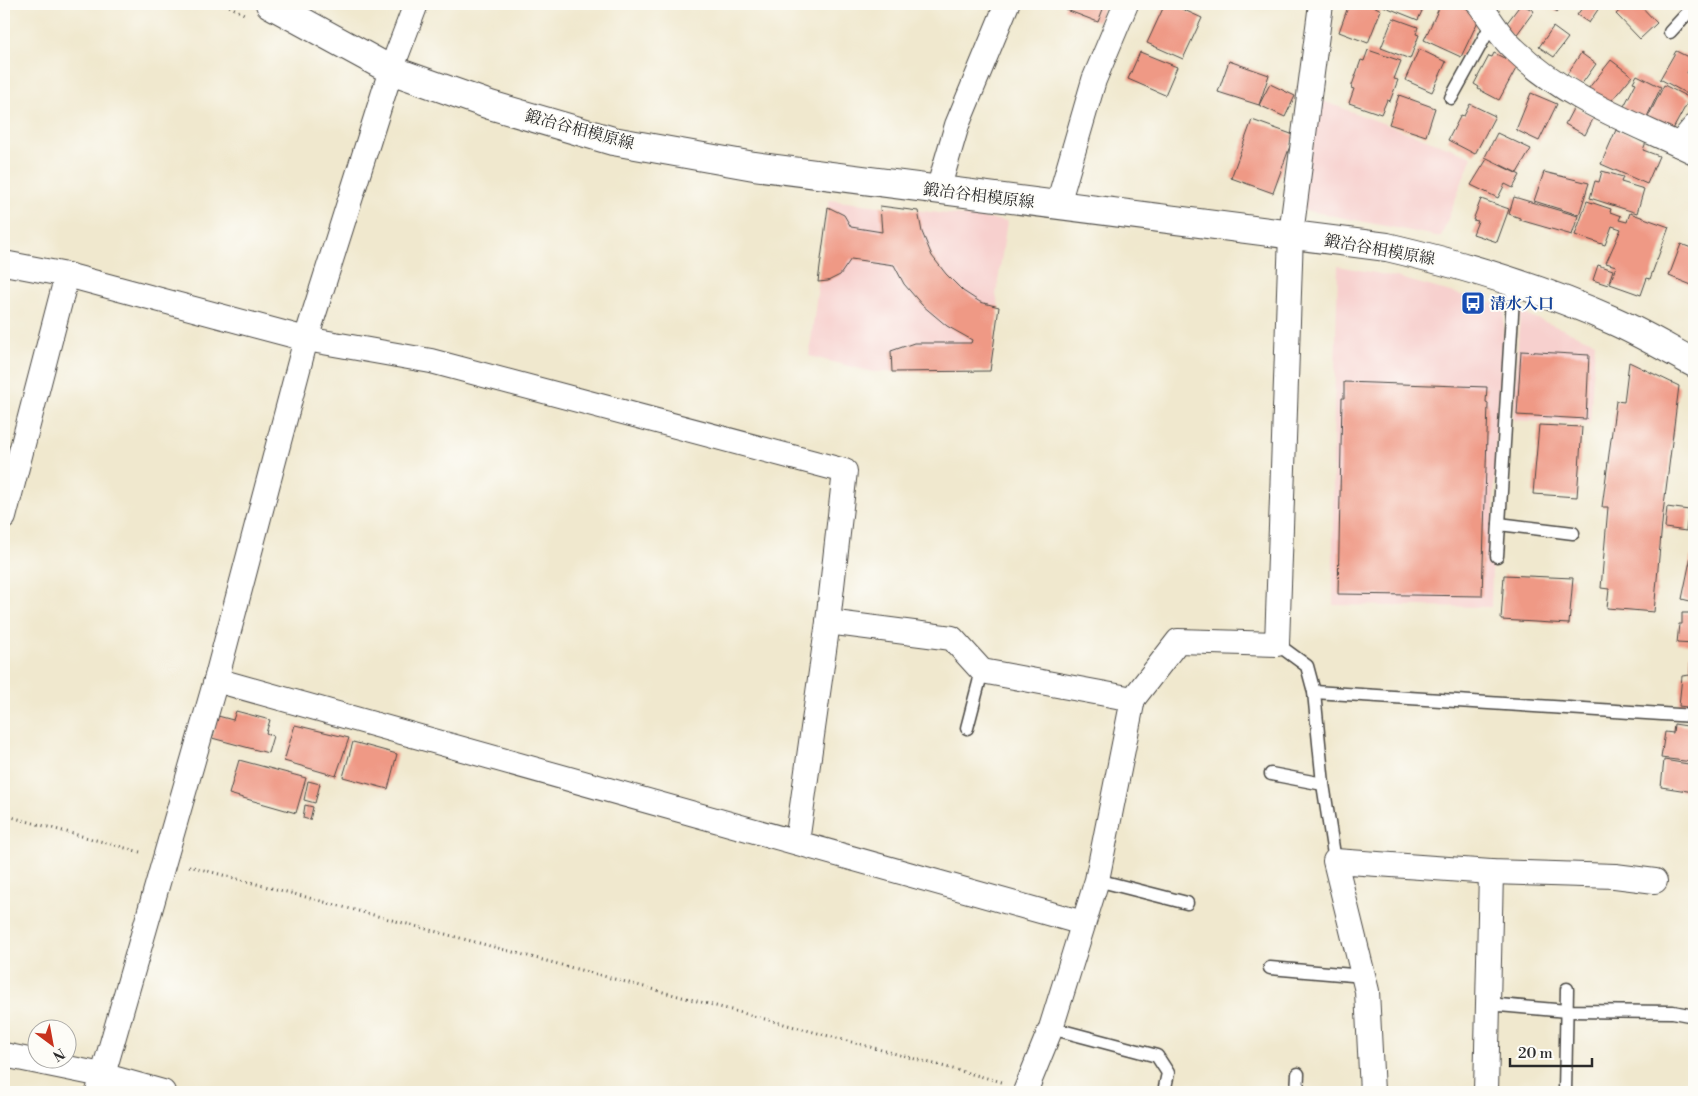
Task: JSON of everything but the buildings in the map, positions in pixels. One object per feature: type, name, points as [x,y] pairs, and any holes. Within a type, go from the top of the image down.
[{"type":"main road","name":"鍛冶谷相模原線","points":[[270,4],[391,70],[490,104],[613,141],[754,166],[1058,204],[1200,225],[1291,234],[1387,247],[1459,264],[1514,282],[1614,321],[1694,363]]},
{"type":"street","points":[[100,1084],[216,680],[306,338],[391,70],[416,4]]},
{"type":"street","points":[[938,190],[957,125],[1007,4]]},
{"type":"street","points":[[1058,204],[1094,80],[1126,4]]},
{"type":"street","points":[[1026,1090],[1051,1028],[1097,880],[1132,699],[1178,641],[1277,644],[1291,234],[1321,4]]},
{"type":"street","points":[[1486,13],[1512,48],[1558,86],[1616,118],[1689,142]]},
{"type":"street","points":[[4,263],[67,275],[306,338],[431,361],[845,471],[828,622],[797,842]]},
{"type":"street","points":[[4,517],[67,275]]},
{"type":"street","points":[[828,622],[952,638],[982,671],[1132,699]]},
{"type":"street","points":[[216,680],[1083,923]]},
{"type":"street","points":[[1372,1092],[1368,1009],[1364,976],[1335,861],[1491,872],[1615,876],[1655,881]]},
{"type":"street","points":[[1486,1092],[1491,872]]},
{"type":"street","points":[[4,1055],[100,1084],[163,1092]]},
{"type":"lane","points":[[1670,32],[1694,6]]},
{"type":"lane","points":[[1451,98],[1486,13]]},
{"type":"lane","points":[[1497,556],[1514,282]]},
{"type":"lane","points":[[1499,524],[1573,532]]},
{"type":"lane","points":[[1277,644],[1307,666],[1314,692],[1323,784],[1335,861]]},
{"type":"lane","points":[[966,728],[982,671]]},
{"type":"lane","points":[[1314,692],[1694,716]]},
{"type":"lane","points":[[1271,774],[1323,784]]},
{"type":"lane","points":[[1097,880],[1187,903]]},
{"type":"lane","points":[[1270,968],[1364,976]]},
{"type":"lane","points":[[1565,1092],[1567,989]]},
{"type":"lane","points":[[1488,1004],[1566,1011],[1673,1012],[1694,1016]]},
{"type":"lane","points":[[1051,1028],[1158,1056],[1168,1074],[1164,1092]]},
{"type":"lane","points":[[1297,1092],[1298,1074]]},
{"type":"path","points":[[4,815],[1026,1090]]},
{"type":"shaded area","points":[[1320,100],[1472,156],[1441,237],[1299,209]]},
{"type":"shaded area","points":[[829,200],[1007,221],[996,295],[999,307],[990,371],[872,372],[809,356]]},
{"type":"shaded area","points":[[1338,266],[1396,277],[1505,307],[1496,435],[1491,607],[1333,605],[1333,445]]},
{"type":"shaded area","points":[[1520,312],[1595,342],[1590,424],[1513,420]]},
{"type":"place","name":"清水入口","points":[[1473,303]]}]
